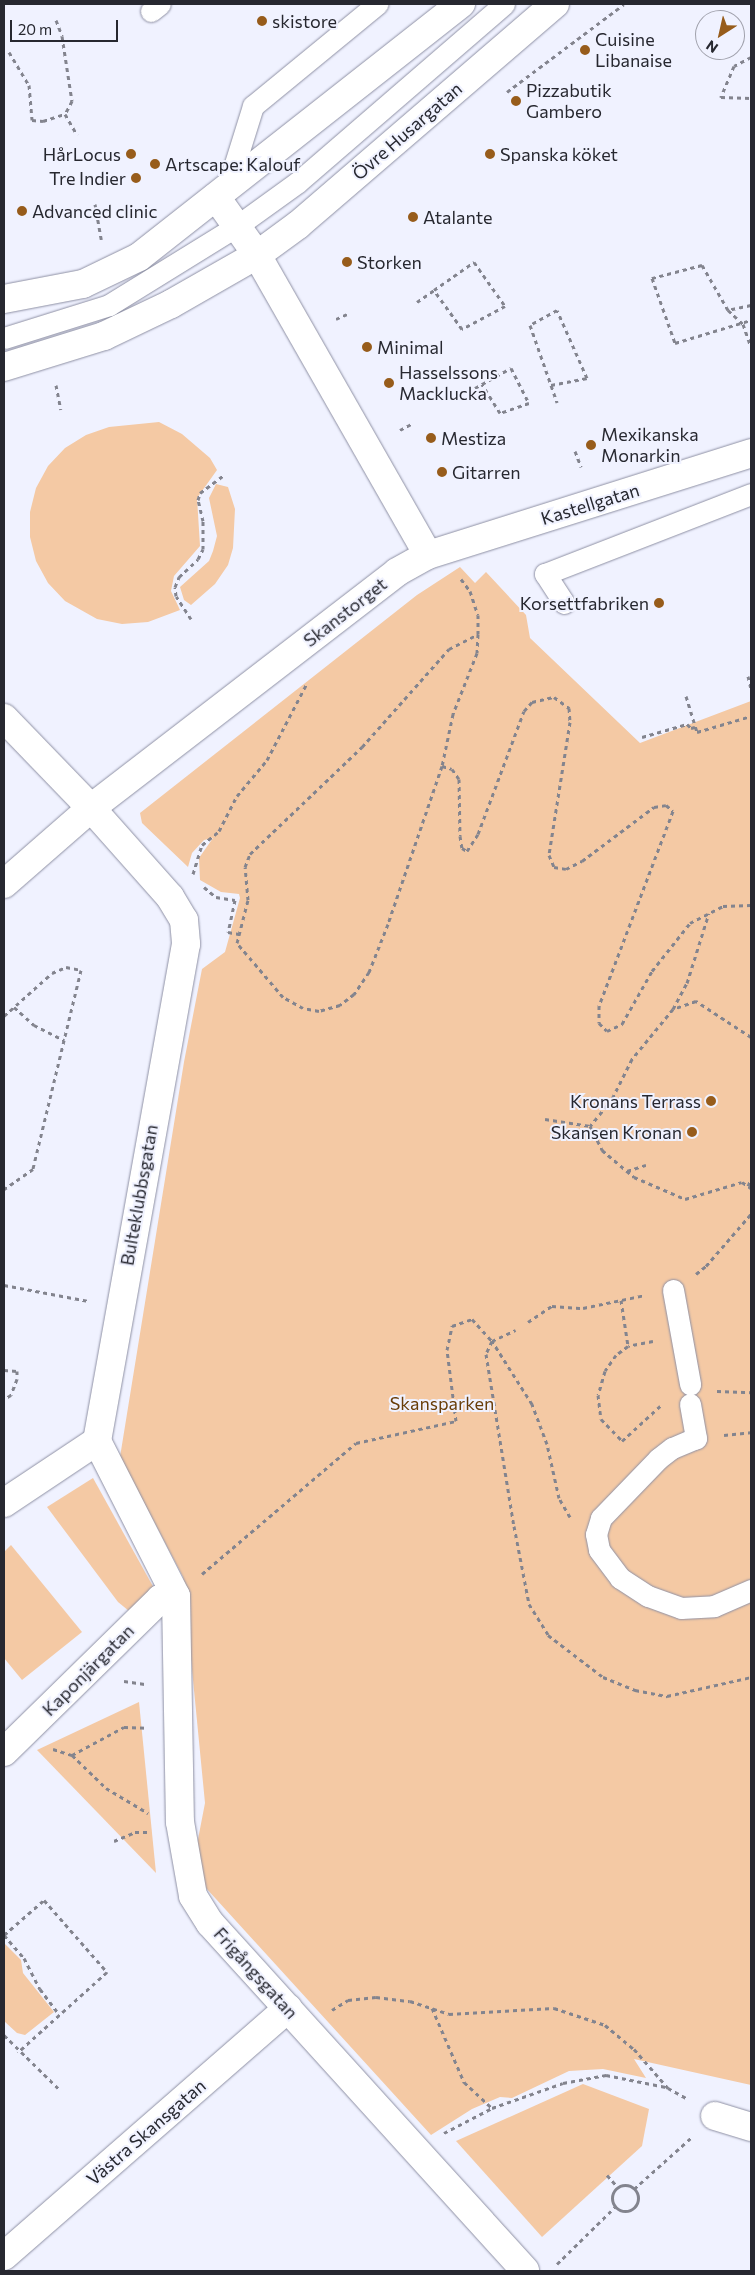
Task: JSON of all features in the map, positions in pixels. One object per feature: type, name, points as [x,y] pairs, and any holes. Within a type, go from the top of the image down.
[{"type":"street","points":[[4,299],[83,284],[139,257],[461,4]]},
{"type":"street","name":"Övre Husargatan","points":[[257,255],[298,225],[555,4]]},
{"type":"street","points":[[221,193],[237,226],[257,255],[428,554]]},
{"type":"street","points":[[4,367],[104,336],[171,304],[257,255]]},
{"type":"street","name":"Kastellgatan","points":[[428,554],[751,453]]},
{"type":"street","name":"Skanstorget","points":[[4,884],[91,808],[397,572],[428,554]]},
{"type":"street","points":[[4,718],[91,808]]},
{"type":"street","name":"Bulteklubbsgatan","points":[[91,808],[170,897],[184,920],[186,944],[97,1442]]},
{"type":"street","points":[[4,1503],[97,1442],[176,1596]]},
{"type":"street","name":"Kaponjärgatan","points":[[11,1745],[160,1599],[176,1596]]},
{"type":"street","name":"Frigångsgatan","points":[[176,1596],[180,1822],[193,1896],[210,1923],[525,2271]]},
{"type":"street","name":"Västra Skansgatan","points":[[4,2256],[288,2008]]},
{"type":"street","points":[[715,2116],[751,2127]]},
{"type":"lane","points":[[221,193],[253,106],[377,4]]},
{"type":"lane","points":[[4,338],[109,305],[237,226],[298,182],[504,4]]},
{"type":"lane","points":[[564,603],[545,574],[751,494]]},
{"type":"lane","points":[[673,1290],[696,1393],[696,1438],[672,1448],[652,1465],[601,1518],[596,1534],[599,1550],[620,1578],[648,1596],[681,1608],[714,1606],[751,1590]]},
{"type":"path","points":[[9,52],[29,86],[32,120],[44,121],[65,114],[72,101],[62,36],[56,20]]},
{"type":"path","points":[[751,57],[734,66],[721,97],[751,98]]},
{"type":"path","points":[[65,114],[77,135]]},
{"type":"path","points":[[95,204],[102,244]]},
{"type":"path","points":[[417,302],[434,290],[474,262],[505,306],[462,329],[434,290]]},
{"type":"path","points":[[751,320],[743,324],[675,343],[652,278],[702,265],[728,310],[743,324],[751,347]]},
{"type":"path","points":[[728,310],[751,305]]},
{"type":"path","points":[[551,385],[587,378],[557,310],[530,325],[551,385],[557,402]]},
{"type":"path","points":[[336,319],[346,314]]},
{"type":"path","points":[[475,388],[482,384],[511,368],[529,404],[500,413],[482,384]]},
{"type":"path","points":[[59,402],[61,410]]},
{"type":"path","points":[[400,430],[412,423]]},
{"type":"path","points":[[575,451],[580,467]]},
{"type":"path","points":[[191,619],[176,596],[175,587],[179,577],[198,559],[203,549],[203,521],[198,500],[200,493],[224,475]]},
{"type":"path","points":[[464,584],[470,591],[478,614],[478,634],[476,654],[453,714],[442,766],[388,924],[369,972],[354,994],[340,1005],[319,1011],[303,1008],[283,997],[237,942],[248,900],[245,867],[250,854],[362,747],[449,649],[478,634]]},
{"type":"path","points":[[748,676],[751,690]]},
{"type":"path","points":[[193,877],[202,845],[219,832],[237,796],[266,760],[310,677]]},
{"type":"path","points":[[686,696],[697,732],[751,716]]},
{"type":"path","points":[[442,766],[452,769],[460,779],[460,836],[466,851],[478,834],[524,711],[532,702],[554,697],[569,708],[570,722],[549,855],[554,868],[566,869],[582,862],[654,808],[666,805],[673,811],[599,1006],[599,1023],[607,1031],[622,1024],[652,971],[690,923],[723,906],[751,905]]},
{"type":"path","points":[[642,737],[687,724],[691,728],[695,726]]},
{"type":"path","points":[[236,900],[228,932],[239,934]]},
{"type":"path","points":[[590,1126],[612,1099],[632,1059],[673,1009],[690,974],[710,912]]},
{"type":"path","points":[[4,1016],[52,973],[76,967],[81,970],[33,1169],[4,1189]]},
{"type":"path","points":[[673,1009],[696,1000],[751,1038]]},
{"type":"path","points":[[14,1007],[34,1025],[64,1040]]},
{"type":"path","points":[[545,1119],[590,1126]]},
{"type":"path","points":[[590,1126],[602,1150],[634,1177],[686,1199],[742,1182],[750,1187],[751,1179]]},
{"type":"path","points":[[628,1171],[646,1165]]},
{"type":"path","points":[[528,1322],[552,1306],[583,1308],[673,1290],[706,1266],[751,1214]]},
{"type":"path","points":[[4,1285],[120,1307]]},
{"type":"path","points":[[620,1300],[628,1346],[616,1355],[602,1378],[598,1394],[601,1419],[622,1441],[666,1400]]},
{"type":"path","points":[[198,1578],[356,1443],[456,1421],[447,1350],[452,1326],[472,1319],[492,1341],[532,1404],[547,1444],[559,1498],[565,1512],[585,1530],[596,1534]]},
{"type":"path","points":[[516,1330],[492,1341],[486,1354],[514,1526],[529,1604],[548,1635],[603,1677],[635,1690],[667,1696],[751,1677]]},
{"type":"path","points":[[4,1370],[17,1371],[17,1379],[11,1395],[4,1399]]},
{"type":"path","points":[[696,1393],[751,1392]]},
{"type":"path","points":[[11,1745],[72,1754],[124,1727],[149,1728]]},
{"type":"path","points":[[72,1754],[106,1788],[149,1814],[157,1814]]},
{"type":"path","points":[[114,1841],[135,1832],[151,1832]]},
{"type":"path","points":[[18,2052],[107,1972],[44,1900],[4,1935],[24,1958],[40,1989],[60,2014]]},
{"type":"path","points":[[329,2012],[348,2000],[376,1997],[410,2001],[448,2014],[554,2008],[581,2015],[605,2026],[634,2049],[668,2088],[715,2116],[634,2189]]},
{"type":"path","points":[[431,2008],[464,2082],[492,2108]]},
{"type":"path","points":[[4,2035],[18,2052],[58,2088]]},
{"type":"path","points":[[445,2132],[492,2108],[563,2083],[606,2075],[668,2088]]},
{"type":"path","points":[[607,2175],[617,2186]]},
{"type":"path","points":[[626,2184],[634,2189],[638,2200],[634,2207],[622,2210],[616,2207],[612,2198],[617,2186],[626,2184]]},
{"type":"path","points":[[554,2267],[616,2207]]},
{"type":"green space","points":[[159,422],[182,434],[210,458],[217,470],[197,498],[200,546],[174,576],[171,591],[180,610],[148,622],[122,624],[97,619],[65,601],[48,583],[36,561],[30,537],[30,512],[36,488],[48,466],[65,448],[86,435],[109,427]]},
{"type":"green space","points":[[216,484],[228,487],[235,509],[233,548],[228,565],[215,584],[191,605],[184,600],[180,587],[209,561],[213,551],[217,536],[209,498]]},
{"type":"green space","name":"Skansparken","points":[[460,567],[475,583],[486,572],[526,615],[530,638],[640,743],[751,701],[751,2085],[634,2059],[646,2078],[603,2069],[569,2071],[512,2098],[500,2097],[472,2109],[431,2135],[206,1888],[194,1860],[205,1803],[183,1577],[120,1457],[184,1062],[202,969],[225,952],[240,898],[239,894],[221,892],[200,880],[199,858],[213,838],[204,840],[192,853],[188,867],[142,823],[140,813],[417,595]]},
{"type":"green space","points":[[93,1478],[155,1590],[129,1611],[118,1602],[47,1507]]},
{"type":"green space","points":[[11,1545],[82,1632],[22,1680],[4,1658],[4,1552]]},
{"type":"green space","points":[[139,1702],[156,1873],[37,1750]]},
{"type":"green space","points":[[4,1943],[21,1960],[23,1973],[54,2012],[25,2035],[17,2033],[4,2021]]},
{"type":"green space","points":[[583,2084],[649,2109],[642,2146],[542,2237],[456,2141]]},
{"type":"place","name":"skistore","points":[[262,21]]},
{"type":"place","name":"Cuisine Libanaise","points":[[585,50]]},
{"type":"place","name":"Pizzabutik Gambero","points":[[516,101]]},
{"type":"place","name":"HårLocus","points":[[131,154]]},
{"type":"place","name":"Spanska köket","points":[[490,154]]},
{"type":"place","name":"Artscape: Kalouf","points":[[155,164]]},
{"type":"place","name":"Tre Indier","points":[[136,178]]},
{"type":"place","name":"Advanced clinic","points":[[22,211]]},
{"type":"place","name":"Atalante","points":[[413,217]]},
{"type":"place","name":"Storken","points":[[347,262]]},
{"type":"place","name":"Minimal","points":[[367,347]]},
{"type":"place","name":"Hasselssons Macklucka","points":[[389,383]]},
{"type":"place","name":"Mestiza","points":[[431,438]]},
{"type":"place","name":"Mexikanska Monarkin","points":[[591,445]]},
{"type":"place","name":"Gitarren","points":[[442,472]]},
{"type":"place","name":"Korsettfabriken","points":[[659,603]]},
{"type":"place","name":"Kronans Terrass","points":[[711,1101]]},
{"type":"place","name":"Skansen Kronan","points":[[692,1132]]}]
